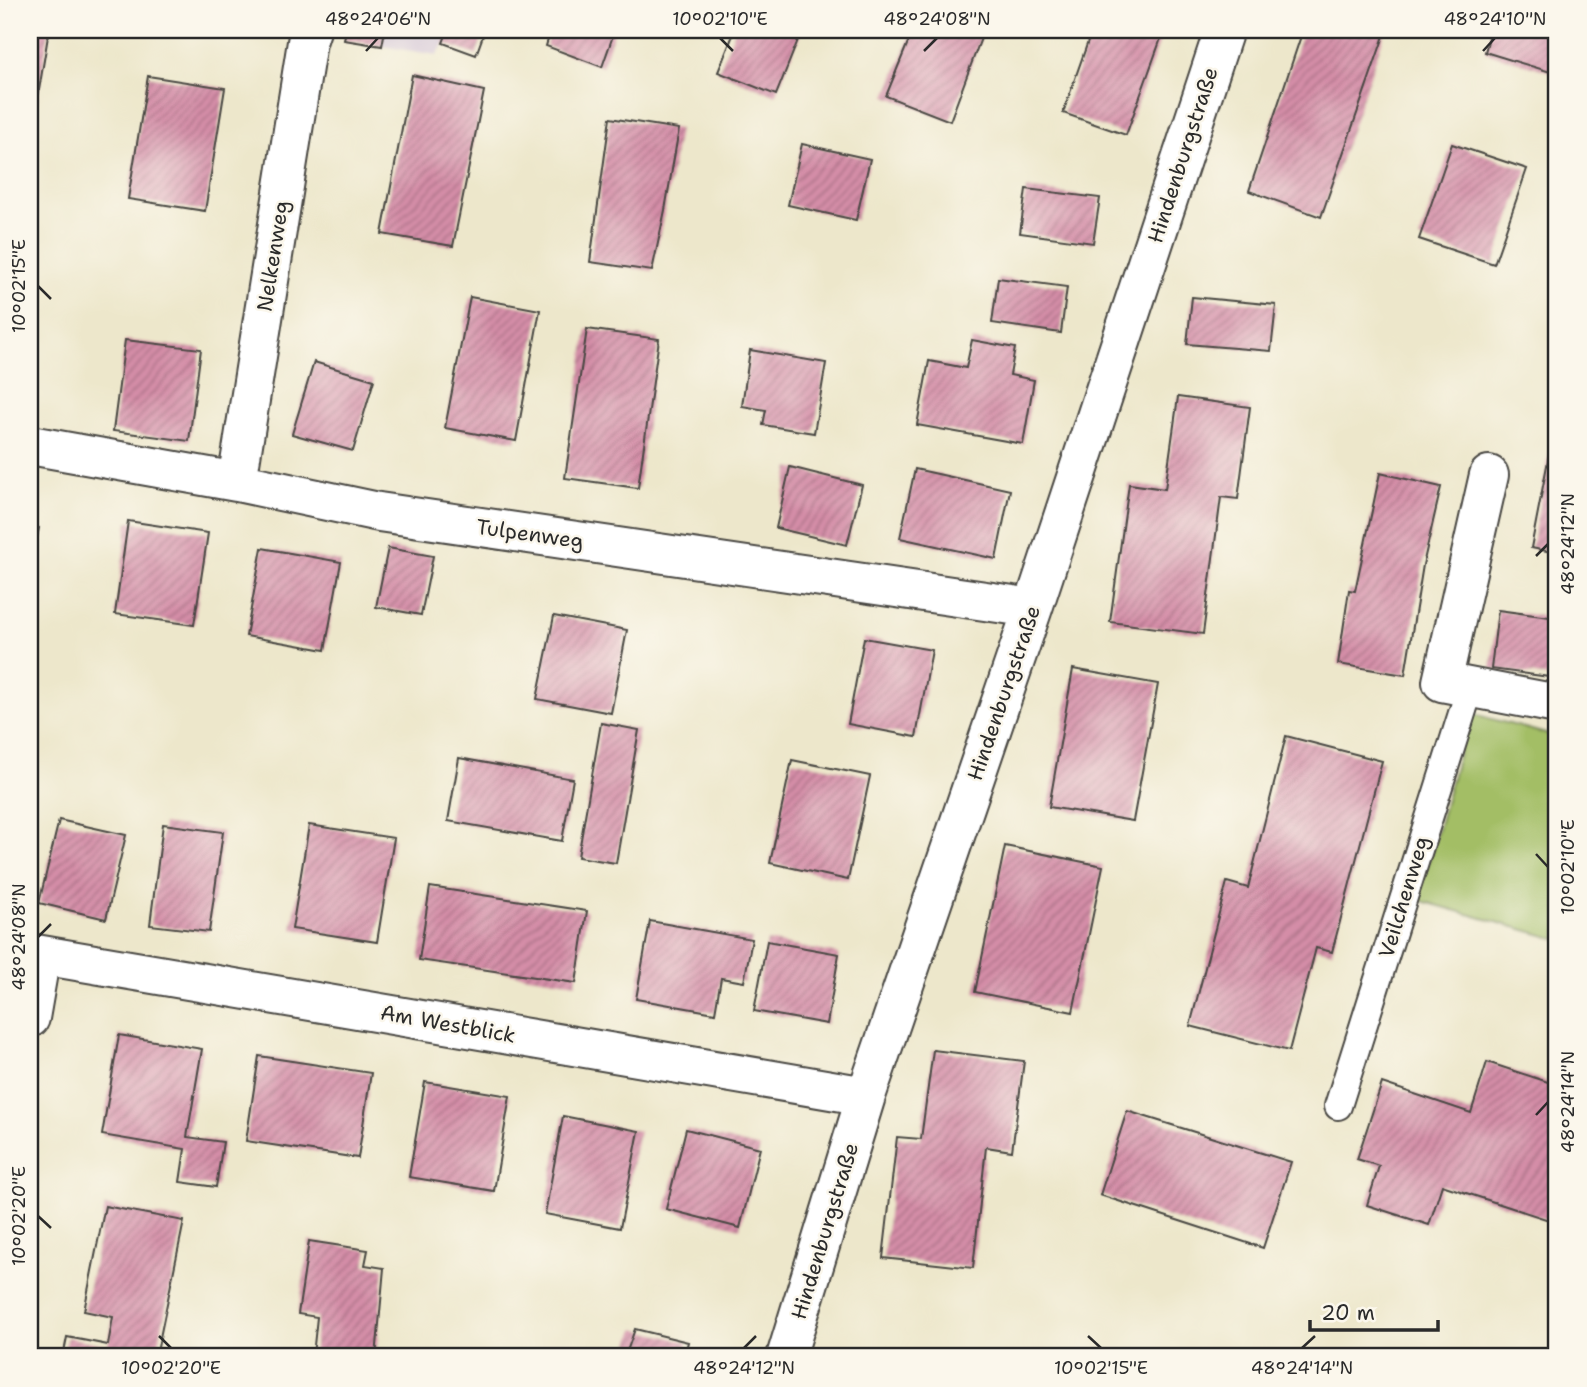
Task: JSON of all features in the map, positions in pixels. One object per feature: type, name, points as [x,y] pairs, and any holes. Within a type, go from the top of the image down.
[{"type":"street","name":"Nelkenweg","points":[[237,482],[311,30]]},
{"type":"street","name":"Hindenburgstraße","points":[[786,1357],[866,1096],[1033,608],[1224,30]]},
{"type":"street","name":"Tulpenweg","points":[[30,445],[237,482],[379,512],[1033,608]]},
{"type":"street","points":[[1489,475],[1442,682],[1557,704]]},
{"type":"street","points":[[30,1018],[36,954]]},
{"type":"street","name":"Am Westblick","points":[[36,954],[866,1096]]},
{"type":"lane","name":"Veilchenweg","points":[[1338,1106],[1470,688]]},
{"type":"shaded area","points":[[346,30],[485,30],[476,55],[444,43],[437,55],[344,40]]},
{"type":"green space","points":[[1470,713],[1557,737],[1557,939],[1418,900]]},
{"type":"building","points":[[30,30],[49,30],[37,102],[30,101]]},
{"type":"building","points":[[346,30],[385,30],[382,46],[344,40]]},
{"type":"building","points":[[448,30],[485,30],[476,55],[443,43]]},
{"type":"building","points":[[551,30],[615,30],[602,67],[546,46]]},
{"type":"building","points":[[735,30],[802,30],[776,95],[718,72]]},
{"type":"building","points":[[913,30],[984,30],[950,121],[886,96]]},
{"type":"building","points":[[1092,30],[1164,30],[1126,135],[1063,113]]},
{"type":"building","points":[[1303,30],[1386,30],[1321,217],[1249,191]]},
{"type":"building","points":[[1491,30],[1557,30],[1557,74],[1485,52]]},
{"type":"building","points":[[412,75],[484,91],[453,246],[382,234]]},
{"type":"building","points":[[148,76],[225,88],[205,211],[128,199]]},
{"type":"building","points":[[610,118],[679,129],[652,271],[590,262]]},
{"type":"building","points":[[802,144],[870,159],[856,220],[788,205]]},
{"type":"building","points":[[1452,144],[1527,169],[1494,264],[1419,239]]},
{"type":"building","points":[[1026,189],[1100,198],[1093,243],[1020,233]]},
{"type":"building","points":[[998,278],[1067,287],[1061,333],[992,323]]},
{"type":"building","points":[[470,297],[540,310],[516,441],[445,428]]},
{"type":"building","points":[[1192,297],[1276,305],[1271,351],[1187,344]]},
{"type":"building","points":[[587,329],[659,339],[638,488],[565,478]]},
{"type":"building","points":[[125,340],[201,349],[189,441],[113,431]]},
{"type":"building","points":[[972,340],[1015,348],[1010,375],[1034,380],[1023,444],[917,425],[929,361],[966,368]]},
{"type":"building","points":[[750,350],[826,363],[814,433],[763,425],[766,410],[742,406]]},
{"type":"building","points":[[314,362],[374,380],[353,451],[292,434]]},
{"type":"building","points":[[1178,397],[1250,407],[1238,499],[1221,497],[1203,634],[1110,622],[1129,484],[1165,489]]},
{"type":"building","points":[[1557,424],[1557,553],[1531,548]]},
{"type":"building","points":[[790,467],[862,485],[847,545],[776,528]]},
{"type":"building","points":[[915,469],[1010,490],[996,559],[900,538]]},
{"type":"building","points":[[1380,473],[1441,487],[1423,565],[1405,675],[1338,664],[1349,590],[1355,591]]},
{"type":"building","points":[[128,521],[208,533],[194,625],[115,614]]},
{"type":"building","points":[[30,526],[39,528],[31,564],[30,564]]},
{"type":"building","points":[[262,548],[341,562],[325,650],[246,636]]},
{"type":"building","points":[[388,548],[433,556],[421,615],[376,607]]},
{"type":"building","points":[[1498,610],[1557,618],[1557,678],[1491,669]]},
{"type":"building","points":[[554,616],[627,630],[611,713],[537,699]]},
{"type":"building","points":[[864,638],[932,650],[916,737],[848,724]]},
{"type":"building","points":[[1073,669],[1158,684],[1133,821],[1049,807]]},
{"type":"building","points":[[601,723],[639,730],[616,863],[578,857]]},
{"type":"building","points":[[1286,736],[1382,761],[1332,952],[1316,948],[1289,1051],[1190,1026],[1227,882],[1248,888]]},
{"type":"building","points":[[459,758],[573,779],[562,841],[448,821]]},
{"type":"building","points":[[792,760],[870,776],[848,880],[770,863]]},
{"type":"building","points":[[59,820],[126,835],[106,919],[39,903]]},
{"type":"building","points":[[163,824],[223,832],[209,932],[150,925]]},
{"type":"building","points":[[309,825],[394,838],[377,942],[292,929]]},
{"type":"building","points":[[1005,846],[1103,866],[1073,1012],[975,992]]},
{"type":"building","points":[[430,887],[587,911],[576,983],[419,960]]},
{"type":"building","points":[[650,921],[752,939],[744,982],[721,978],[715,1013],[636,999]]},
{"type":"building","points":[[767,941],[839,954],[827,1024],[754,1011]]},
{"type":"building","points":[[119,1035],[202,1049],[187,1137],[223,1142],[216,1187],[180,1182],[185,1149],[102,1135]]},
{"type":"building","points":[[933,1050],[1024,1061],[1012,1151],[986,1147],[973,1268],[883,1258],[897,1137],[921,1139]]},
{"type":"building","points":[[259,1056],[371,1073],[358,1158],[246,1141]]},
{"type":"building","points":[[1487,1062],[1557,1085],[1557,1206],[1552,1221],[1442,1185],[1429,1225],[1367,1205],[1379,1166],[1357,1159],[1382,1083],[1471,1113]]},
{"type":"building","points":[[425,1082],[510,1096],[494,1191],[409,1177]]},
{"type":"building","points":[[1127,1111],[1291,1162],[1263,1248],[1100,1195]]},
{"type":"building","points":[[563,1116],[639,1131],[620,1228],[545,1214]]},
{"type":"building","points":[[686,1129],[760,1148],[740,1228],[666,1209]]},
{"type":"building","points":[[105,1206],[184,1221],[156,1357],[63,1357],[67,1337],[108,1345],[113,1317],[84,1311]]},
{"type":"building","points":[[309,1241],[368,1250],[365,1265],[384,1268],[376,1357],[289,1357],[290,1352],[313,1355],[317,1317],[298,1314]]},
{"type":"building","points":[[635,1329],[688,1342],[684,1357],[625,1357]]},
{"type":"building","points":[[856,1349],[901,1356],[901,1357],[855,1357]]}]
